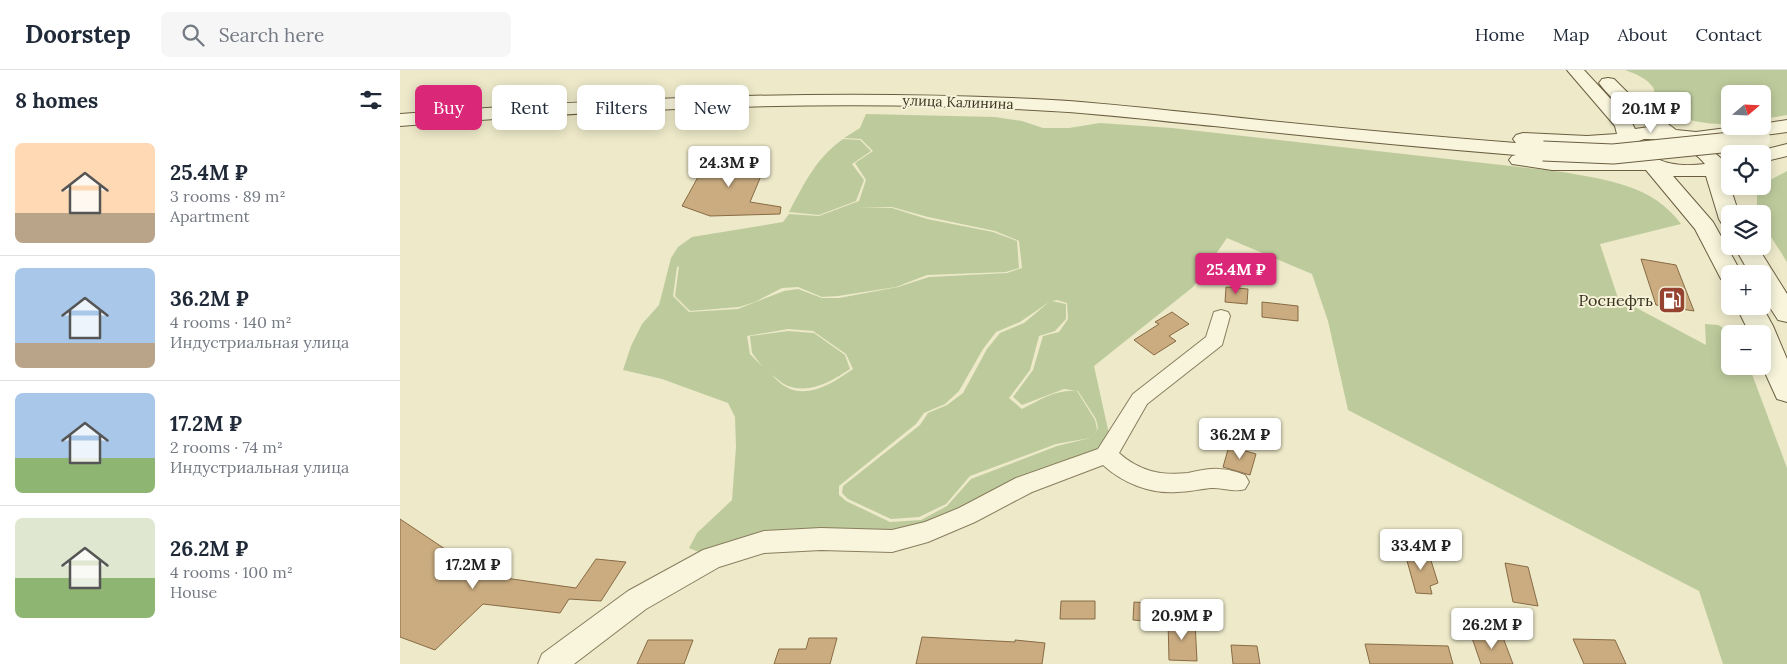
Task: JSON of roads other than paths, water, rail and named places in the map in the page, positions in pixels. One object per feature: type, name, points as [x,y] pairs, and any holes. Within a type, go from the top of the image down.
[{"type":"main road","points":[[1575,70],[1624,125],[1630,147],[1652,164],[1705,228],[1725,265]]},
{"type":"main road","points":[[1595,70],[1626,101],[1671,135],[1706,152],[1721,165]]},
{"type":"main road","name":"улица Калинина","points":[[400,120],[626,105],[771,100],[941,101],[1056,106],[1126,112]]},
{"type":"main road","points":[[1497,138],[1576,138],[1596,135],[1610,130],[1615,123],[1602,101]]},
{"type":"main road","points":[[1626,101],[1679,126],[1701,132],[1721,133]]},
{"type":"main road","points":[[1126,112],[1203,111],[1370,128],[1497,138],[1587,142],[1628,139],[1640,133],[1696,138],[1722,135]]},
{"type":"main road","points":[[1126,112],[1198,126],[1547,157],[1652,164],[1686,173],[1721,166]]},
{"type":"main road","points":[[1771,128],[1787,126]]},
{"type":"main road","points":[[1766,145],[1787,134]]},
{"type":"main road","points":[[1771,148],[1787,150]]},
{"type":"main road","points":[[1547,157],[1721,149]]},
{"type":"main road","points":[[1547,157],[1615,173],[1656,190],[1677,204],[1705,228]]},
{"type":"main road","points":[[1771,288],[1787,314]]},
{"type":"main road","points":[[1754,315],[1787,392]]},
{"type":"street","points":[[552,664],[586,641],[638,600],[712,558],[764,542],[821,539],[892,541],[928,532],[967,516],[1024,485],[1106,455],[1140,399],[1215,340],[1221,316]]},
{"type":"street","points":[[1106,455],[1122,470],[1151,483],[1185,482],[1219,477],[1237,482]]},
{"type":"place","name":"Роснефть","points":[[1672,300]]}]
